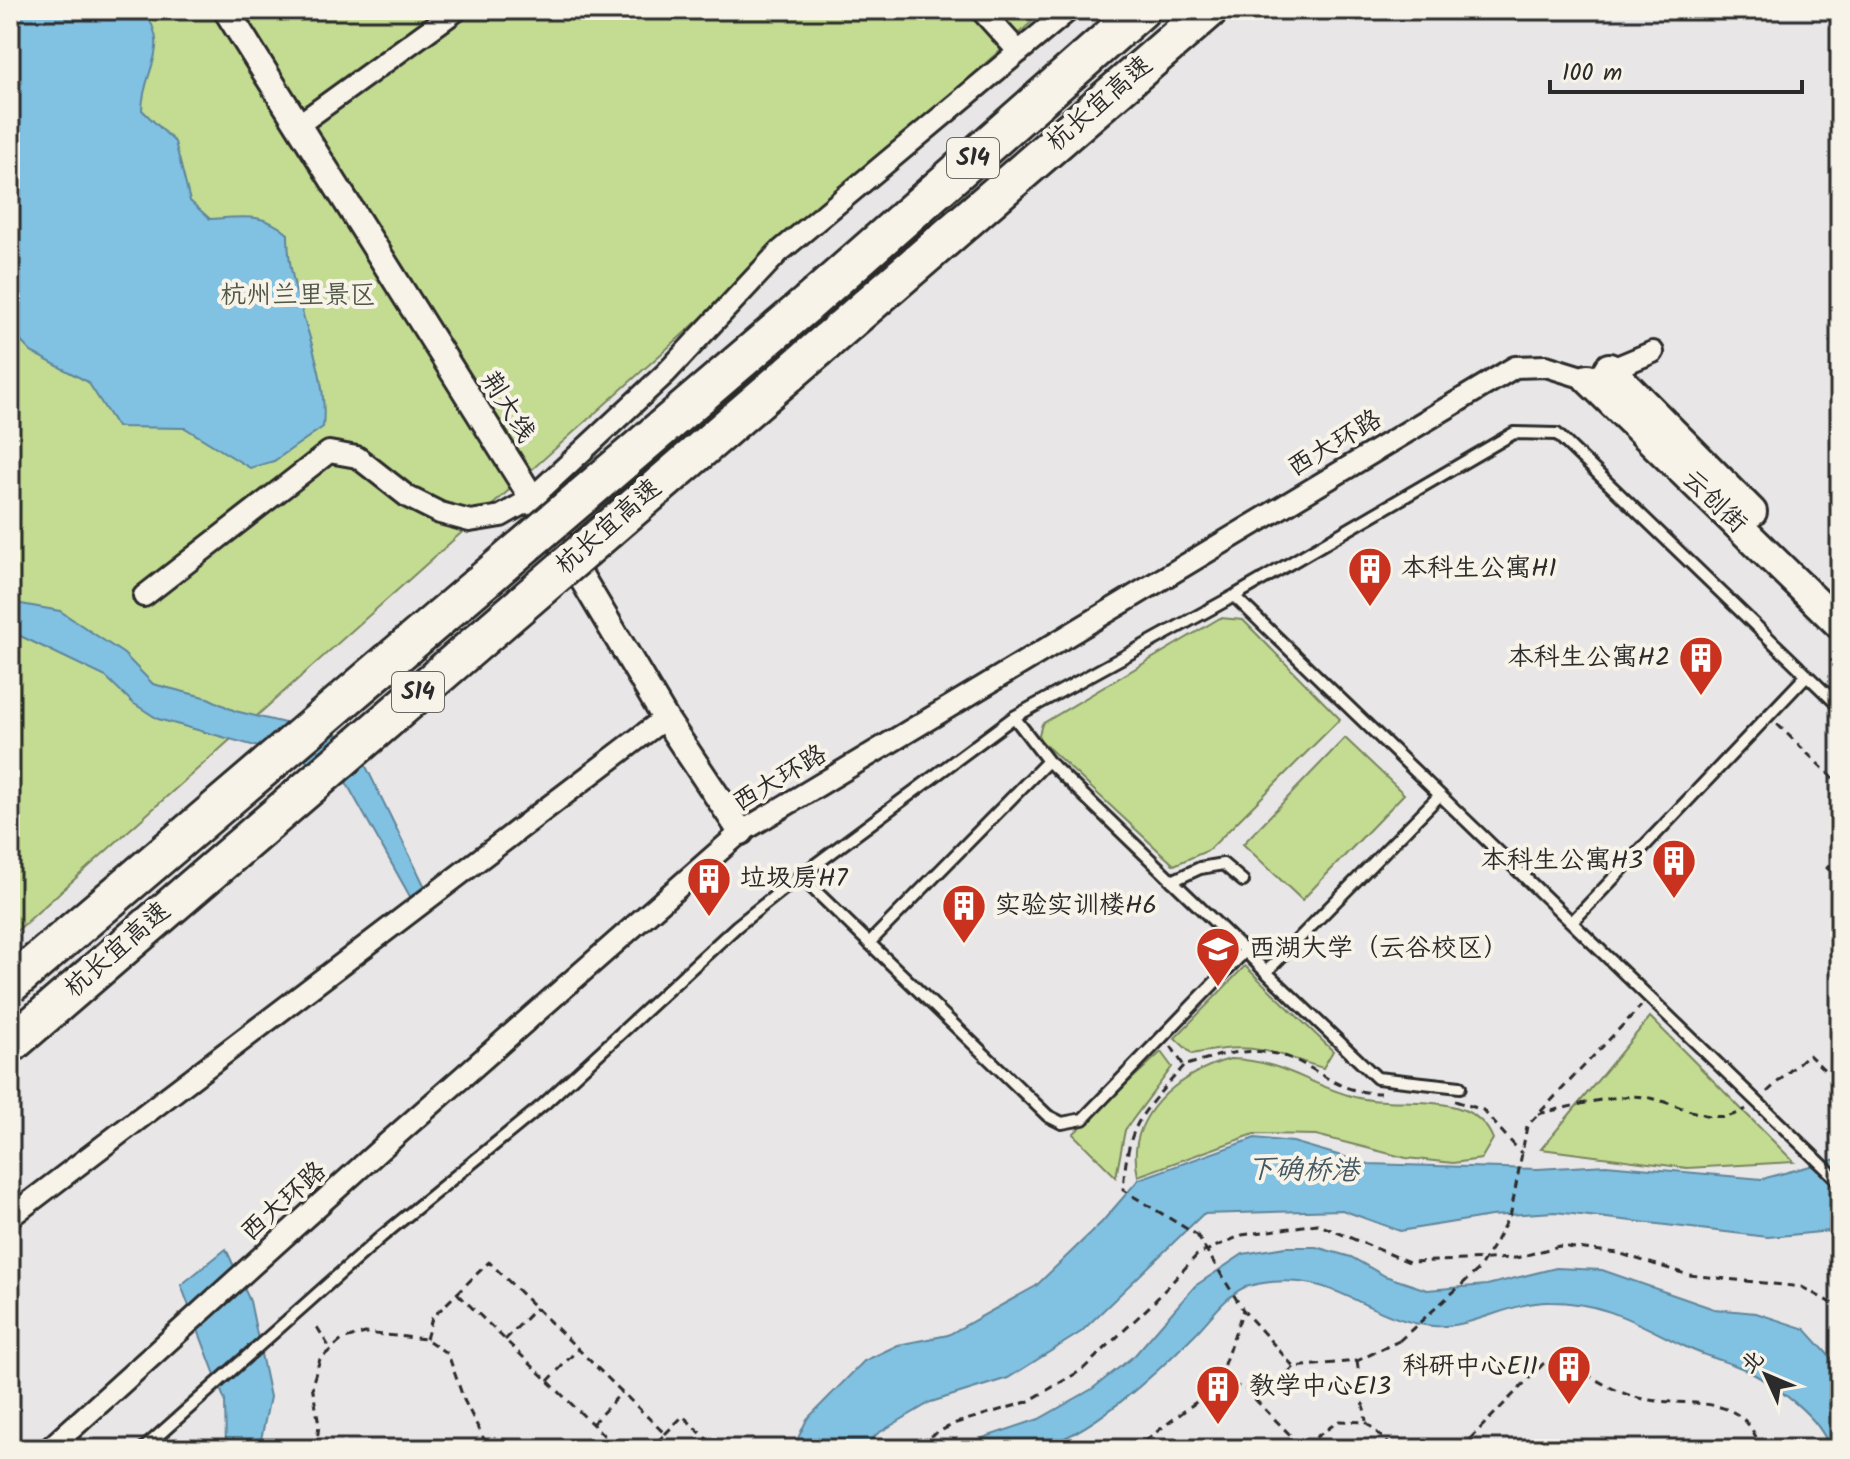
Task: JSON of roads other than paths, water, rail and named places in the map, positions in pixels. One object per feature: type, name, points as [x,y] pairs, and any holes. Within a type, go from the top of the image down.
[{"type":"highway","name":"杭长宜高速","points":[[10,985],[805,306],[1141,10]]},
{"type":"highway","name":"杭长宜高速","points":[[10,1045],[1209,10]]},
{"type":"highway","points":[[1065,133],[1222,10]]},
{"type":"main road","name":"云创街","points":[[1598,373],[1840,600]]},
{"type":"main road","name":"云创街","points":[[1598,373],[1840,625]]},
{"type":"street","name":"荆大线","points":[[226,10],[665,718],[741,832]]},
{"type":"street","points":[[298,125],[457,10]]},
{"type":"street","points":[[981,10],[1019,52]]},
{"type":"street","points":[[144,596],[329,452],[357,457],[408,497],[440,513],[470,521],[501,516],[531,499],[666,373],[778,253],[1069,10]]},
{"type":"street","points":[[1598,373],[1653,352]]},
{"type":"street","name":"西大环路","points":[[49,1449],[741,832],[1515,367],[1546,366],[1598,373]]},
{"type":"street","points":[[10,1217],[665,718]]},
{"type":"lane","points":[[143,1449],[381,1237],[544,1104],[737,926],[1014,717],[1234,596],[1514,433],[1557,434],[1840,707]]},
{"type":"lane","points":[[1234,596],[1840,1182]]},
{"type":"lane","points":[[1572,922],[1807,675]]},
{"type":"lane","points":[[1014,717],[1048,761],[1377,1078],[1460,1087]]},
{"type":"lane","points":[[869,943],[1048,761]]},
{"type":"lane","points":[[1266,972],[1440,795]]},
{"type":"lane","points":[[1172,881],[1200,868],[1223,864],[1243,881]]},
{"type":"lane","points":[[800,876],[1048,1116],[1062,1123],[1083,1119],[1245,951]]},
{"type":"water","points":[[10,10],[143,10],[152,24],[156,48],[142,110],[175,142],[190,201],[210,219],[261,219],[288,234],[294,283],[320,378],[323,427],[274,461],[250,468],[185,428],[117,427],[88,382],[31,352],[10,330]]},
{"type":"water","points":[[10,602],[60,611],[124,654],[153,684],[208,698],[235,711],[293,725],[328,726],[360,754],[426,889],[412,900],[342,775],[302,759],[158,719],[133,703],[106,677],[10,631]]},
{"type":"water","name":"下确桥港","points":[[1255,1138],[1293,1142],[1369,1164],[1537,1169],[1606,1165],[1762,1179],[1840,1158],[1840,1230],[1768,1237],[1555,1212],[1491,1216],[1400,1231],[1342,1210],[1203,1214],[1081,1332],[1008,1378],[931,1402],[877,1434],[863,1449],[793,1449],[807,1419],[864,1361],[898,1345],[948,1335],[1036,1286],[1102,1222],[1139,1179]]},
{"type":"water","points":[[1286,1247],[1316,1247],[1351,1257],[1385,1276],[1427,1290],[1487,1285],[1556,1268],[1602,1270],[1714,1309],[1756,1313],[1805,1329],[1840,1368],[1840,1449],[1830,1449],[1825,1437],[1807,1414],[1759,1378],[1605,1310],[1570,1303],[1535,1303],[1461,1324],[1433,1326],[1386,1314],[1326,1288],[1303,1282],[1278,1281],[1249,1286],[1235,1293],[1142,1384],[1077,1432],[1034,1449],[950,1449],[1039,1419],[1092,1389],[1135,1355],[1195,1286],[1243,1254]]},
{"type":"water","points":[[226,1249],[250,1301],[270,1397],[259,1449],[226,1449],[225,1401],[181,1285]]},
{"type":"place","name":"本科生公寓H1","points":[[1370,608]]},
{"type":"place","name":"本科生公寓H2","points":[[1701,697]]},
{"type":"place","name":"本科生公寓H3","points":[[1674,900]]},
{"type":"place","name":"垃圾房H7","points":[[709,918]]},
{"type":"place","name":"实验实训楼H6","points":[[964,945]]},
{"type":"place","name":"西湖大学（云谷校区）","points":[[1218,988]]},
{"type":"place","name":"科研中心E11","points":[[1569,1406]]},
{"type":"place","name":"教学中心E13","points":[[1218,1426]]},
{"type":"park label","name":"杭州兰里景区","points":[[298,296]]}]
